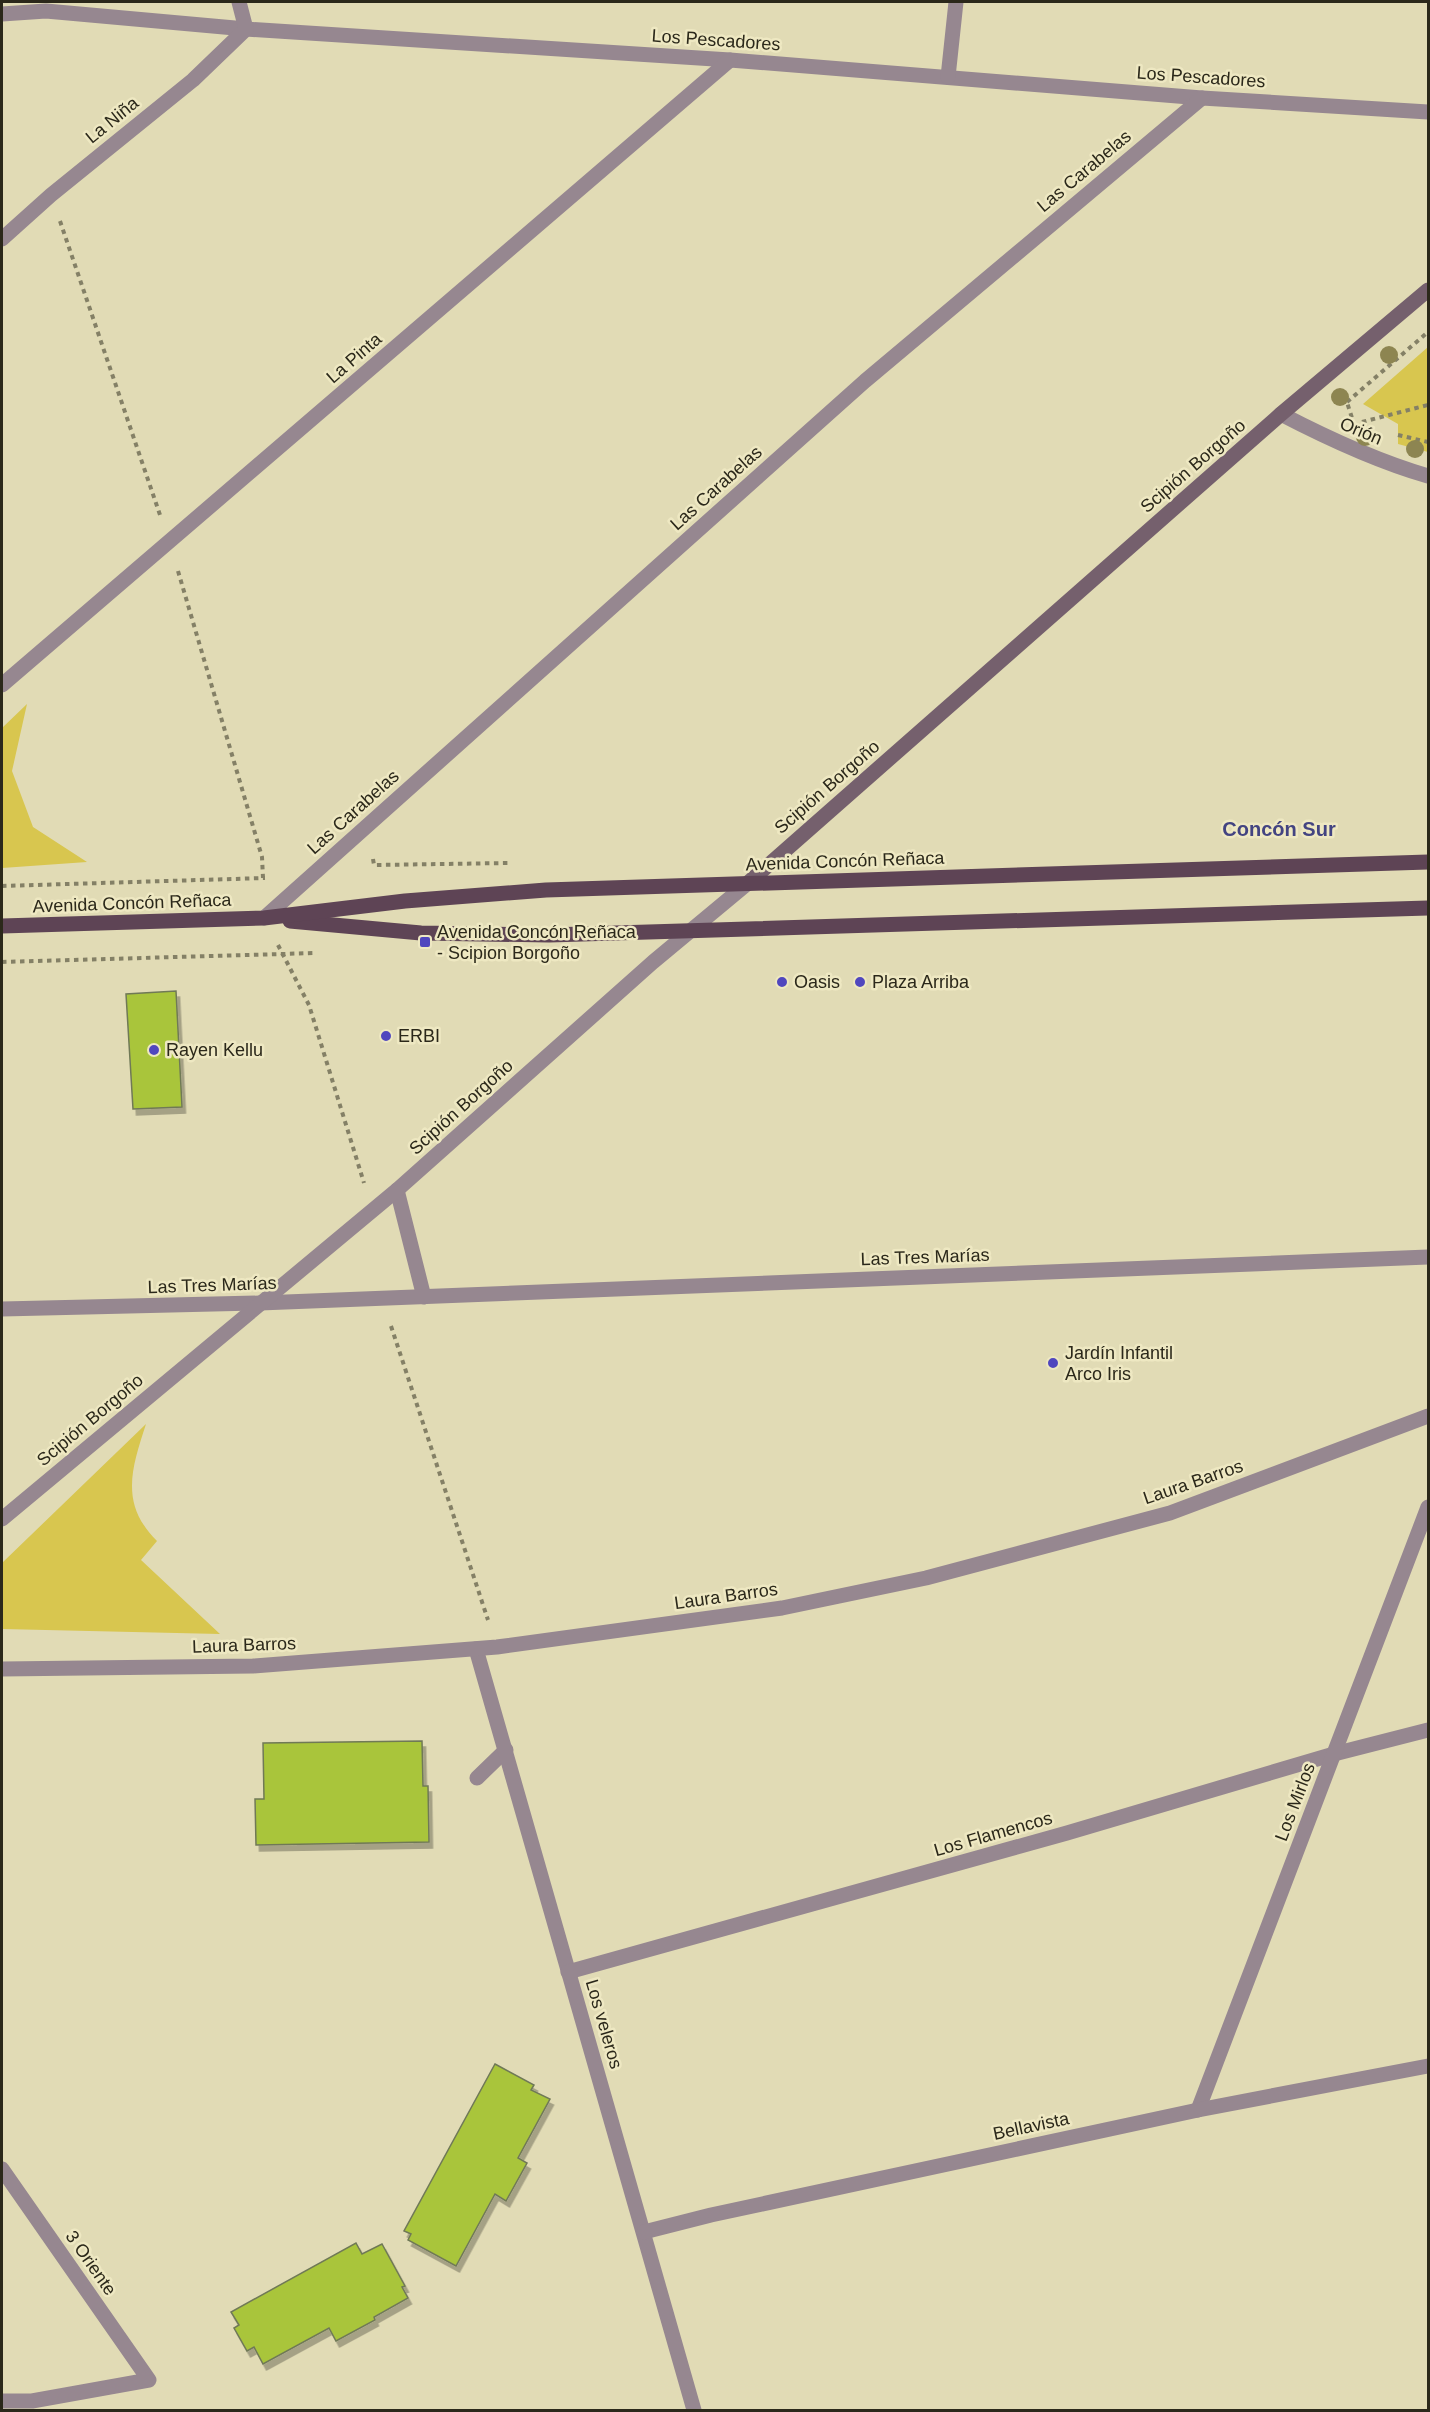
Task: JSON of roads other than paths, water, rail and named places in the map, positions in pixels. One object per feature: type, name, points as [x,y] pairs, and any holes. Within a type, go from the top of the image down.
[{"type":"main road","name":"Avenida Concón Reñaca","points":[[2,926],[264,918],[405,901],[546,890],[1428,862]]},
{"type":"main road","name":"Avenida Concón Reñaca","points":[[264,918],[421,933],[549,935],[1428,908]]},
{"type":"street","points":[[239,2],[246,29]]},
{"type":"street","points":[[948,77],[956,2]]},
{"type":"street","name":"Los Pescadores","points":[[2,14],[46,11],[246,29],[730,60],[1202,98],[1428,112]]},
{"type":"street","name":"La Niña","points":[[2,239],[51,195],[193,80],[246,29]]},
{"type":"street","name":"La Pinta","points":[[4,681],[170,543],[730,60]]},
{"type":"street","name":"Las Carabelas","points":[[264,918],[865,381],[1202,98]]},
{"type":"street","name":"Scipión Borgoño","points":[[2,1519],[397,1190],[1281,414],[1428,290]]},
{"type":"street","name":"Orión","points":[[1281,414],[1334,442],[1389,464],[1428,476]]},
{"type":"street","points":[[397,1190],[424,1297]]},
{"type":"street","name":"Las Tres Marías","points":[[2,1309],[260,1304],[1428,1257]]},
{"type":"street","name":"Laura Barros","points":[[2,1669],[253,1666],[476,1649],[782,1608],[926,1578],[1170,1513],[1428,1416]]},
{"type":"street","name":"Los Mirlos","points":[[1198,2110],[1428,1507]]},
{"type":"street","name":"Los veleros","points":[[476,1649],[694,2410]]},
{"type":"street","name":"Los Flamencos","points":[[568,1972],[1067,1833],[1334,1754],[1428,1730]]},
{"type":"street","points":[[477,1778],[506,1750]]},
{"type":"street","name":"Bellavista","points":[[644,2232],[702,2217],[1198,2110],[1428,2066]]},
{"type":"street","name":"3 Oriente","points":[[2,2169],[149,2380],[32,2401],[2,2401]]},
{"type":"place","name":"Avenida Concón Reñaca - Scipion Borgoño","points":[[425,942]]},
{"type":"place","name":"Oasis","points":[[782,982]]},
{"type":"place","name":"Plaza Arriba","points":[[860,982]]},
{"type":"place","name":"ERBI","points":[[386,1036]]},
{"type":"place","name":"Rayen Kellu","points":[[154,1050]]},
{"type":"place","name":"Jardín Infantil Arco Iris","points":[[1053,1363]]},
{"type":"district","name":"Concón Sur","points":[[1279,829]]}]
